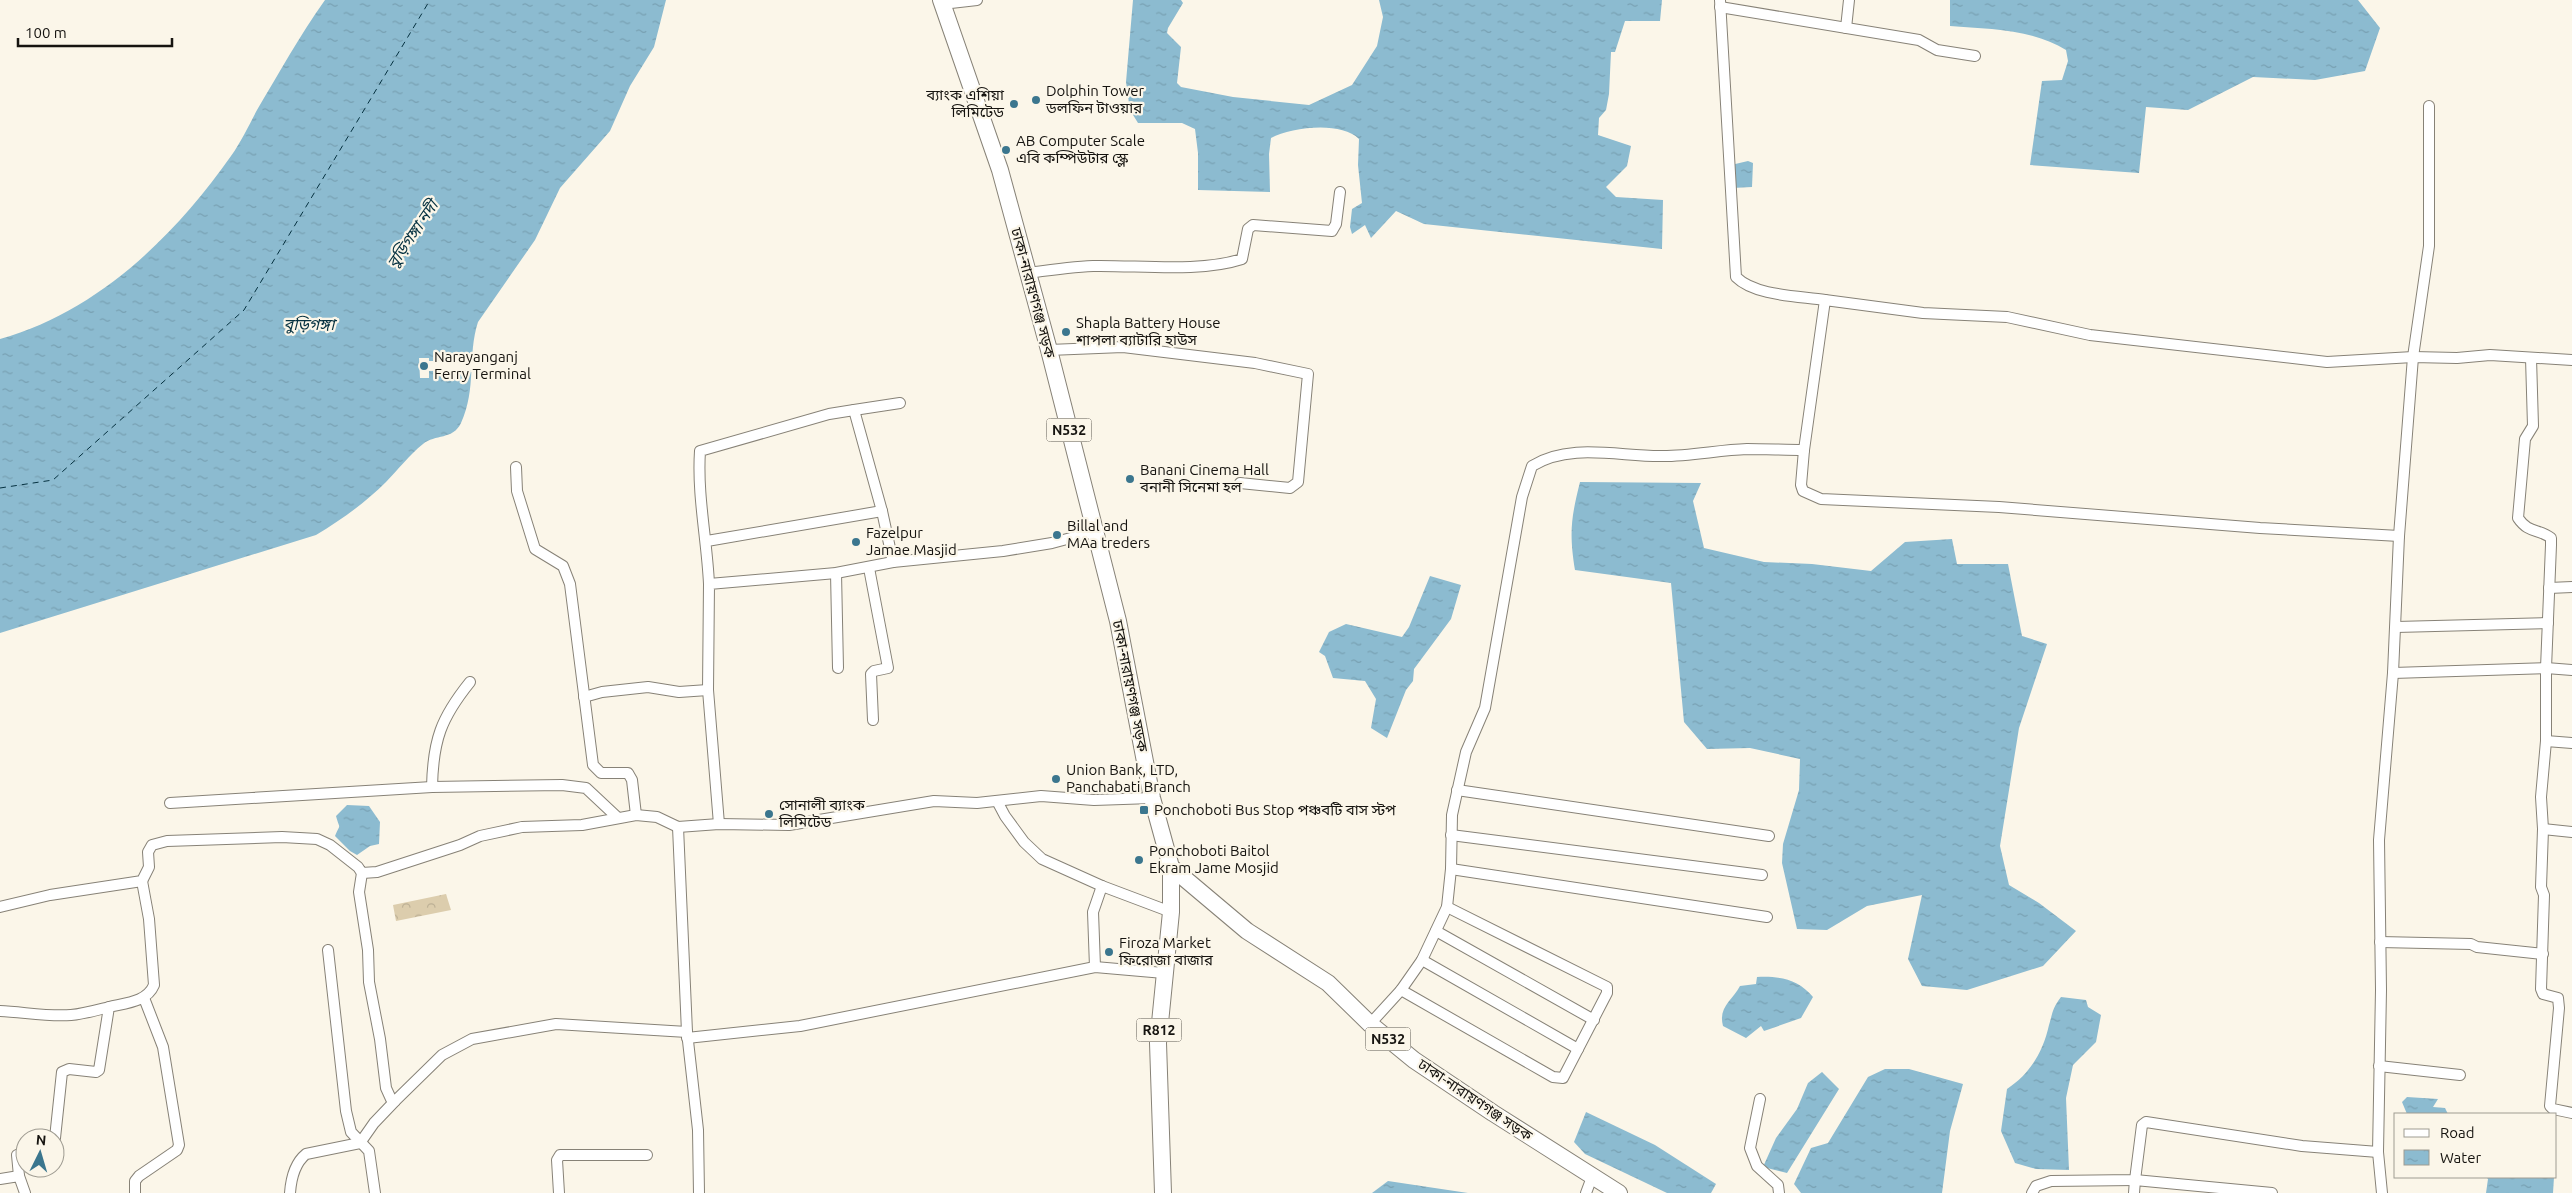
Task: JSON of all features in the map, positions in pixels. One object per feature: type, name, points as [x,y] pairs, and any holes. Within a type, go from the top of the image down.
[{"type":"main road","name":"ঢাকা-নারায়ণগঞ্জ সড়ক","points":[[941,2],[1000,170],[1049,350],[1097,531],[1118,621],[1152,798],[1171,867],[1247,930],[1328,983],[1370,1024],[1414,1060],[1619,1193]]},
{"type":"main road","name":"R812","points":[[1163,1193],[1158,1043],[1171,912],[1171,867]]},
{"type":"street","points":[[941,2],[977,0]]},
{"type":"street","points":[[1846,28],[1849,0]]},
{"type":"street","points":[[1975,56],[1937,50],[1919,40],[1720,4],[1736,277],[1743,284],[1754,289],[1825,300],[1922,313],[2007,317],[2090,335],[2327,362],[2413,357],[2457,358],[2490,355],[2572,360]]},
{"type":"street","points":[[2382,1193],[2378,1152],[2379,840],[2393,673],[2399,536],[2413,357],[2429,246],[2428,106]]},
{"type":"street","points":[[1028,272],[1092,266],[1161,266],[1229,263],[1242,259],[1248,229],[1253,224],[1332,231],[1336,224],[1340,192]]},
{"type":"street","points":[[1825,300],[1804,450],[1801,485],[1803,491],[1821,499],[1999,507],[2260,528],[2399,536]]},
{"type":"street","points":[[1049,350],[1124,347],[1255,363],[1308,374],[1298,482],[1290,488],[1240,482]]},
{"type":"street","points":[[2531,358],[2533,426],[2525,439],[2518,518],[2528,530],[2545,533],[2551,538],[2546,668],[2546,741],[2541,797],[2543,829],[2543,954],[2541,989],[2543,994],[2558,998],[2559,1008],[2550,1106],[2553,1109],[2572,1113]]},
{"type":"street","points":[[719,824],[708,690],[709,584],[707,540],[698,475],[700,451],[829,414],[900,403]]},
{"type":"street","points":[[854,410],[882,510],[893,562]]},
{"type":"street","points":[[1370,1024],[1401,990],[1422,960],[1446,907],[1451,870],[1450,835],[1457,790],[1466,752],[1485,708],[1522,497],[1532,466],[1539,462],[1566,456],[1597,452],[1662,456],[1746,449],[1804,450]]},
{"type":"street","points":[[516,467],[517,491],[535,549],[563,566],[570,584],[593,764],[601,773],[628,773],[632,780],[636,815]]},
{"type":"street","points":[[707,540],[882,510]]},
{"type":"street","points":[[709,584],[836,573],[893,562],[1032,546],[1097,531]]},
{"type":"street","points":[[869,568],[888,668],[872,672],[873,720]]},
{"type":"street","points":[[836,573],[838,668]]},
{"type":"street","points":[[2549,588],[2572,587]]},
{"type":"street","points":[[2396,627],[2548,624]]},
{"type":"street","points":[[2393,673],[2546,668],[2572,670]]},
{"type":"street","points":[[432,787],[436,739],[450,707],[470,682]]},
{"type":"street","points":[[584,697],[602,692],[648,687],[679,692],[708,690]]},
{"type":"street","points":[[2546,741],[2572,743]]},
{"type":"street","points":[[170,803],[432,787],[562,786],[586,788],[618,818]]},
{"type":"street","points":[[1457,790],[1768,836]]},
{"type":"street","points":[[362,873],[377,872],[460,845],[480,836],[522,827],[582,825],[636,815],[657,817],[678,827],[719,824],[789,825],[922,802],[997,801],[1041,796],[1094,800],[1152,798]]},
{"type":"street","points":[[997,801],[1005,816],[1024,842],[1042,859],[1102,886],[1171,912]]},
{"type":"street","points":[[678,827],[687,1035],[698,1130],[699,1193]]},
{"type":"street","points":[[2543,829],[2572,832]]},
{"type":"street","points":[[1450,835],[1762,875]]},
{"type":"street","points":[[0,1011],[28,1011],[51,1016],[73,1015],[144,998],[151,993],[154,984],[154,966],[142,881],[149,867],[148,852],[152,845],[167,841],[282,837],[316,839],[337,850],[358,867],[362,873],[359,892],[368,950],[369,982],[382,1046],[386,1088],[391,1099],[395,1101]]},
{"type":"street","points":[[1451,870],[1767,917]]},
{"type":"street","points":[[0,907],[50,895],[142,881]]},
{"type":"street","points":[[1095,967],[1093,912],[1102,886]]},
{"type":"street","points":[[1401,990],[1558,1079],[1563,1078],[1594,1020],[1607,993],[1607,987],[1446,907]]},
{"type":"street","points":[[1436,931],[1594,1020]]},
{"type":"street","points":[[2380,942],[2471,944],[2476,947],[2543,954]]},
{"type":"street","points":[[328,950],[346,1111],[351,1132],[369,1151],[375,1193]]},
{"type":"street","points":[[1422,960],[1578,1049]]},
{"type":"street","points":[[290,1193],[296,1167],[306,1154],[360,1143],[374,1123],[442,1055],[472,1039],[556,1024],[687,1035],[800,1026],[1095,967],[1164,973]]},
{"type":"street","points":[[135,1193],[135,1181],[139,1176],[162,1162],[168,1154],[178,1150],[179,1145],[163,1047],[144,998]]},
{"type":"street","points":[[57,1128],[60,1106],[61,1074],[64,1070],[96,1072],[99,1070],[109,1007]]},
{"type":"street","points":[[2379,1066],[2460,1075]]},
{"type":"street","points":[[1760,1098],[1750,1148],[1757,1166],[1778,1185],[1779,1193]]},
{"type":"street","points":[[2135,1187],[2142,1125],[2146,1122],[2302,1146],[2378,1152]]},
{"type":"street","points":[[559,1193],[557,1160],[560,1155],[647,1155]]},
{"type":"street","points":[[0,1179],[15,1177]]},
{"type":"street","points":[[1586,1193],[1592,1177]]},
{"type":"street","points":[[20,1178],[25,1193]]},
{"type":"street","points":[[2032,1193],[2036,1186],[2051,1181],[2272,1193]]},
{"type":"green space","points":[[446,894],[451,910],[396,921],[393,905]]},
{"type":"water","name":"বুড়িগঙ্গা","points":[[325,0],[666,0],[654,47],[630,86],[610,131],[560,188],[535,240],[478,322],[473,347],[469,397],[466,410],[458,428],[449,434],[423,444],[370,497],[316,535],[0,633],[0,339],[35,327],[101,291],[130,268],[184,215],[231,156],[290,54]]},
{"type":"water","points":[[1133,0],[1181,0],[1183,3],[1167,33],[1181,47],[1177,83],[1181,87],[1233,97],[1309,105],[1352,85],[1377,46],[1383,17],[1379,0],[1662,0],[1660,21],[1625,21],[1615,52],[1611,52],[1609,94],[1606,110],[1599,118],[1598,135],[1631,146],[1627,166],[1606,187],[1616,197],[1663,200],[1662,249],[1424,224],[1396,211],[1371,238],[1365,225],[1352,234],[1350,227],[1352,209],[1362,203],[1358,165],[1359,139],[1351,133],[1329,128],[1291,131],[1271,138],[1269,154],[1270,192],[1198,190],[1198,153],[1195,129],[1182,123],[1138,123],[1130,110],[1126,82]]},
{"type":"water","points":[[1950,0],[2358,0],[2380,28],[2365,71],[2315,80],[2253,77],[2188,110],[2146,107],[2139,173],[2030,165],[2042,81],[2062,80],[2068,61],[2066,50],[2053,43],[2025,34],[1995,29],[1950,26]]},
{"type":"water","points":[[1748,161],[1753,163],[1752,187],[1732,188],[1731,165]]},
{"type":"water","points":[[1580,482],[1701,483],[1693,501],[1704,548],[1764,562],[1812,564],[1871,571],[1905,542],[1952,539],[1957,564],[2008,564],[2022,636],[2047,644],[2019,728],[2000,846],[2009,885],[2039,903],[2076,931],[2043,966],[1967,990],[1922,986],[1908,959],[1922,895],[1867,906],[1827,930],[1797,929],[1782,863],[1783,844],[1799,790],[1800,759],[1750,748],[1707,749],[1684,722],[1671,583],[1575,570],[1572,526]]},
{"type":"water","points":[[1430,576],[1461,585],[1451,619],[1414,669],[1413,681],[1406,690],[1387,738],[1371,728],[1376,699],[1365,681],[1333,678],[1325,656],[1319,652],[1329,632],[1346,624],[1402,637],[1409,627]]},
{"type":"water","points":[[347,805],[369,806],[380,822],[379,844],[370,846],[357,855],[350,851],[335,836],[339,826],[336,816]]},
{"type":"water","points":[[1757,977],[1781,978],[1795,982],[1813,997],[1801,1018],[1764,1031],[1761,1026],[1746,1038],[1723,1026],[1722,1014],[1740,986],[1756,984]]},
{"type":"water","points":[[2061,997],[2086,1000],[2088,1007],[2101,1015],[2096,1042],[2073,1065],[2066,1098],[2069,1170],[2036,1169],[2015,1163],[2001,1131],[2007,1089],[2034,1062],[2043,1044],[2054,1008]]},
{"type":"water","points":[[1885,1069],[1909,1069],[1963,1084],[1950,1131],[1942,1193],[1801,1193],[1794,1184],[1811,1148],[1828,1143],[1868,1077]]},
{"type":"water","points":[[1822,1072],[1839,1089],[1787,1173],[1763,1167],[1776,1138],[1797,1109],[1808,1083]]},
{"type":"water","points":[[2407,1097],[2438,1099],[2433,1107],[2445,1108],[2448,1113],[2407,1113],[2402,1102]]},
{"type":"water","points":[[1586,1112],[1655,1145],[1716,1184],[1711,1193],[1667,1193],[1585,1154],[1574,1142]]},
{"type":"water","points":[[2554,1178],[2553,1193],[2486,1193],[2488,1179]]},
{"type":"water","points":[[1388,1181],[1468,1193],[1372,1193]]},
{"type":"pier","points":[[419,358],[429,358],[429,361],[476,361],[476,370],[429,371],[429,378],[420,378]]},
{"type":"ferry route","points":[[0,488],[53,480],[244,310],[430,0]]},
{"type":"place","name":"Dolphin Tower ডলফিন টাওয়ার","points":[[1036,100]]},
{"type":"place","name":"ব্যাংক এশিয়া লিমিটেড","points":[[1014,104]]},
{"type":"place","name":"AB Computer Scale এবি কম্পিউটার স্কেল","points":[[1006,150]]},
{"type":"place","name":"Shapla Battery House শাপলা ব্যাটারি হাউস","points":[[1066,332]]},
{"type":"place","name":"Narayanganj Ferry Terminal","points":[[424,366]]},
{"type":"place","name":"Banani Cinema Hall বনানী সিনেমা হল","points":[[1130,479]]},
{"type":"place","name":"Billal and MAa treders","points":[[1057,535]]},
{"type":"place","name":"Fazelpur Jamae Masjid","points":[[856,542]]},
{"type":"place","name":"Union Bank, LTD, Panchabati Branch","points":[[1056,779]]},
{"type":"place","name":"Ponchoboti Bus Stop পঞ্চবটি বাস স্টপ","points":[[1144,810]]},
{"type":"place","name":"সোনালী ব্যাংক লিমিটেড","points":[[769,814]]},
{"type":"place","name":"Ponchoboti Baitol Ekram Jame Mosjid","points":[[1139,860]]},
{"type":"place","name":"Firoza Market ফিরোজা বাজার","points":[[1109,952]]},
{"type":"water label","name":"বুড়িগঙ্গা নদী","points":[[412,234]]}]
